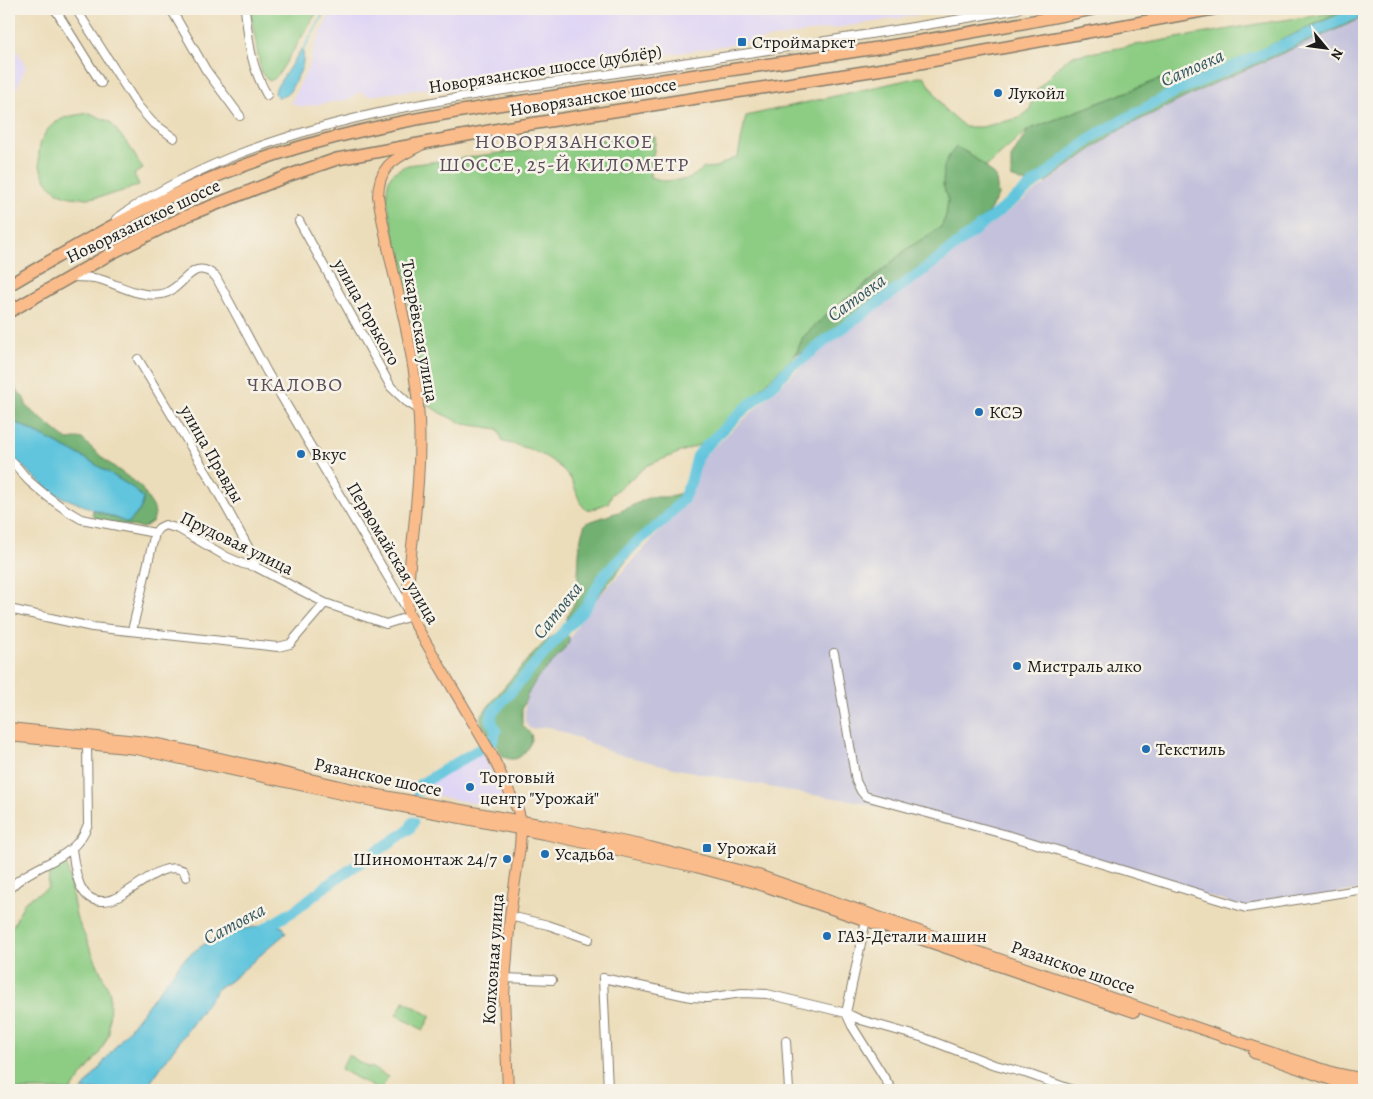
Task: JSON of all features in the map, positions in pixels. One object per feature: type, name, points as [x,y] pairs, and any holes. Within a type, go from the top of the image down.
[{"type":"highway","name":"Новорязанское шоссе","points":[[9,285],[100,231],[145,208],[237,168],[300,147],[373,127],[495,105],[917,41],[1093,9]]},
{"type":"highway","name":"Новорязанское шоссе","points":[[9,312],[112,253],[205,207],[337,159],[428,141],[885,69],[1213,9]]},
{"type":"main road","name":"Токарёвская улица","points":[[409,614],[408,587],[417,494],[418,409],[414,369],[378,196],[380,177],[385,168],[428,141]]},
{"type":"main road","name":"Первомайская улица","points":[[409,614],[492,756],[516,805],[521,826]]},
{"type":"main road","name":"Рязанское шоссе","points":[[9,728],[164,745],[696,867],[755,883],[866,920],[1334,1081],[1364,1087]]},
{"type":"main road","name":"Рязанское шоссе","points":[[9,736],[136,749],[377,802],[650,848],[758,875],[1222,1036],[1335,1073],[1364,1079]]},
{"type":"main road","name":"Колхозная улица","points":[[508,1090],[504,1025],[505,978],[510,916],[521,826]]},
{"type":"street","points":[[55,9],[101,82]]},
{"type":"street","points":[[76,9],[138,106],[152,122],[174,138]]},
{"type":"street","points":[[171,9],[206,70],[240,116]]},
{"type":"street","points":[[246,9],[248,42],[251,56],[260,83],[267,95]]},
{"type":"street","name":"Новорязанское шоссе (дублёр)","points":[[100,231],[138,203],[187,176],[256,147],[314,128],[440,101],[925,26],[1018,9]]},
{"type":"street","name":"улица Горького","points":[[299,221],[391,387],[407,402],[418,409]]},
{"type":"street","name":"Первомайская улица","points":[[70,276],[98,279],[130,291],[155,295],[171,290],[193,271],[209,270],[216,276],[266,372],[409,614]]},
{"type":"street","name":"улица Правды","points":[[138,359],[215,487],[253,556],[256,567]]},
{"type":"street","name":"Прудовая улица","points":[[9,460],[14,463],[29,481],[81,519],[155,533],[165,525],[172,527],[227,557],[256,567],[324,603],[386,624],[409,614]]},
{"type":"street","points":[[132,631],[155,533]]},
{"type":"street","points":[[9,609],[92,627],[278,647],[290,644],[324,603]]},
{"type":"street","points":[[834,653],[856,781],[860,791],[865,796],[1011,836],[1246,908],[1364,888]]},
{"type":"street","points":[[9,889],[17,880],[72,850],[86,831],[88,824],[87,743]]},
{"type":"street","points":[[72,850],[76,874],[84,892],[100,902],[115,899],[131,891],[156,873],[179,869],[184,871],[186,877]]},
{"type":"street","points":[[510,916],[548,925],[589,940]]},
{"type":"street","points":[[866,920],[846,1013],[852,1026],[892,1090]]},
{"type":"street","points":[[505,978],[552,980]]},
{"type":"street","points":[[608,1090],[603,978],[691,997],[706,998],[742,993],[767,994],[846,1013],[861,1020],[924,1038],[992,1064],[1073,1090]]},
{"type":"street","points":[[786,1041],[789,1090]]},
{"type":"shaded area","points":[[333,9],[930,9],[930,13],[577,69],[368,96],[362,92],[355,94],[351,99],[302,107],[291,103],[310,63],[314,46]]},
{"type":"shaded area","points":[[1364,17],[1364,889],[1246,908],[1023,838],[944,824],[856,801],[799,793],[678,769],[614,753],[550,727],[530,729],[525,722],[525,703],[529,692],[537,678],[559,656],[589,607],[681,509],[703,457],[813,356],[1117,131],[1215,83]]},
{"type":"shaded area","points":[[9,35],[26,67],[15,92],[9,100]]},
{"type":"shaded area","name":"Торговый центр \"Урожай\"","points":[[481,752],[506,797],[492,807],[426,794],[425,786]]},
{"type":"green space","points":[[250,9],[319,9],[280,72],[274,79],[269,81],[261,72]]},
{"type":"green space","points":[[1348,9],[1364,9],[1364,17],[1215,83],[1117,131],[1046,182],[1026,183],[1011,177],[1011,158],[1028,130],[1166,77],[1224,67]]},
{"type":"green space","points":[[1341,12],[1224,67],[1166,77],[1028,130],[986,167],[968,153],[943,184],[948,201],[946,216],[941,227],[908,248],[803,337],[796,354],[706,442],[648,465],[612,494],[608,503],[594,509],[586,509],[581,503],[571,479],[554,462],[530,449],[503,442],[498,429],[464,424],[440,413],[427,404],[387,200],[387,187],[390,178],[396,171],[408,165],[602,140],[655,137],[650,177],[665,181],[689,179],[704,168],[716,167],[738,156],[746,116],[924,76],[945,110],[965,127],[982,127],[1019,118],[1030,110],[1033,94],[1064,61],[1072,56],[1270,22]]},
{"type":"green space","points":[[90,113],[110,122],[130,147],[143,169],[134,174],[139,185],[106,196],[80,198],[60,193],[45,178],[39,157],[43,136],[59,120]]},
{"type":"green space","points":[[956,147],[968,153],[986,167],[996,178],[998,196],[988,213],[935,258],[866,309],[808,351],[796,354],[803,337],[831,310],[872,280],[908,248],[941,227],[946,216],[948,201],[943,184],[944,167]]},
{"type":"green space","points":[[9,381],[24,398],[27,407],[66,439],[82,439],[105,460],[140,486],[154,508],[153,521],[143,528],[98,521],[92,514],[93,510],[128,523],[140,509],[143,498],[133,488],[85,458],[9,419]]},
{"type":"green space","points":[[682,493],[681,506],[636,549],[576,624],[571,628],[566,624],[576,599],[579,549],[586,523],[621,511],[650,497],[666,497]]},
{"type":"green space","points":[[561,631],[569,637],[569,642],[559,656],[537,678],[522,708],[522,725],[531,734],[532,740],[527,749],[518,758],[509,759],[504,757],[482,725],[480,717],[531,656],[552,636]]},
{"type":"green space","points":[[66,861],[76,916],[110,993],[109,1034],[99,1054],[71,1090],[9,1090],[9,929],[13,926],[25,901],[48,888],[49,874]]},
{"type":"green space","points":[[404,1001],[431,1016],[423,1030],[396,1015]]},
{"type":"green space","points":[[348,1055],[368,1067],[367,1069],[370,1066],[388,1077],[381,1090],[341,1069]]},
{"type":"water","points":[[303,49],[302,65],[291,89],[288,94],[278,97],[275,94],[276,88]]},
{"type":"water","points":[[9,419],[85,458],[133,488],[143,498],[142,506],[138,512],[128,523],[52,493],[9,454]]},
{"type":"water","points":[[267,925],[283,927],[286,933],[229,982],[219,987],[145,1090],[82,1090],[182,961],[212,940],[242,929]]},
{"type":"waterway","points":[[303,50],[326,9]]},
{"type":"waterway","name":"Сатовка","points":[[493,741],[496,731],[491,719],[492,713],[587,605],[604,575],[635,544],[662,522],[683,499],[691,481],[697,457],[702,450],[742,411],[772,386],[792,365],[932,264],[1097,134],[1175,92],[1364,10]]},
{"type":"waterway","name":"Сатовка","points":[[418,791],[419,785],[478,750]]},
{"type":"waterway","name":"Сатовка","points":[[259,932],[297,909],[327,885],[410,829],[413,822]]},
{"type":"place","name":"Строймаркет","points":[[742,42]]},
{"type":"place","name":"Лукойл","points":[[998,93]]},
{"type":"place","name":"КСЭ","points":[[979,412]]},
{"type":"place","name":"Вкус","points":[[301,454]]},
{"type":"place","name":"Мистраль алко","points":[[1017,666]]},
{"type":"place","name":"Текстиль","points":[[1146,749]]},
{"type":"place","name":"Торговый центр \"Урожай\"","points":[[470,787]]},
{"type":"place","name":"Урожай","points":[[707,848]]},
{"type":"place","name":"Усадьба","points":[[545,854]]},
{"type":"place","name":"Шиномонтаж 24/7","points":[[507,859]]},
{"type":"place","name":"ГАЗ-Детали машин","points":[[827,936]]},
{"type":"district","name":"НОВОРЯЗАНСКОЕ ШОССЕ, 25-Й КИЛОМЕТР","points":[[564,152]]},
{"type":"district","name":"ЧКАЛОВО","points":[[295,384]]}]
